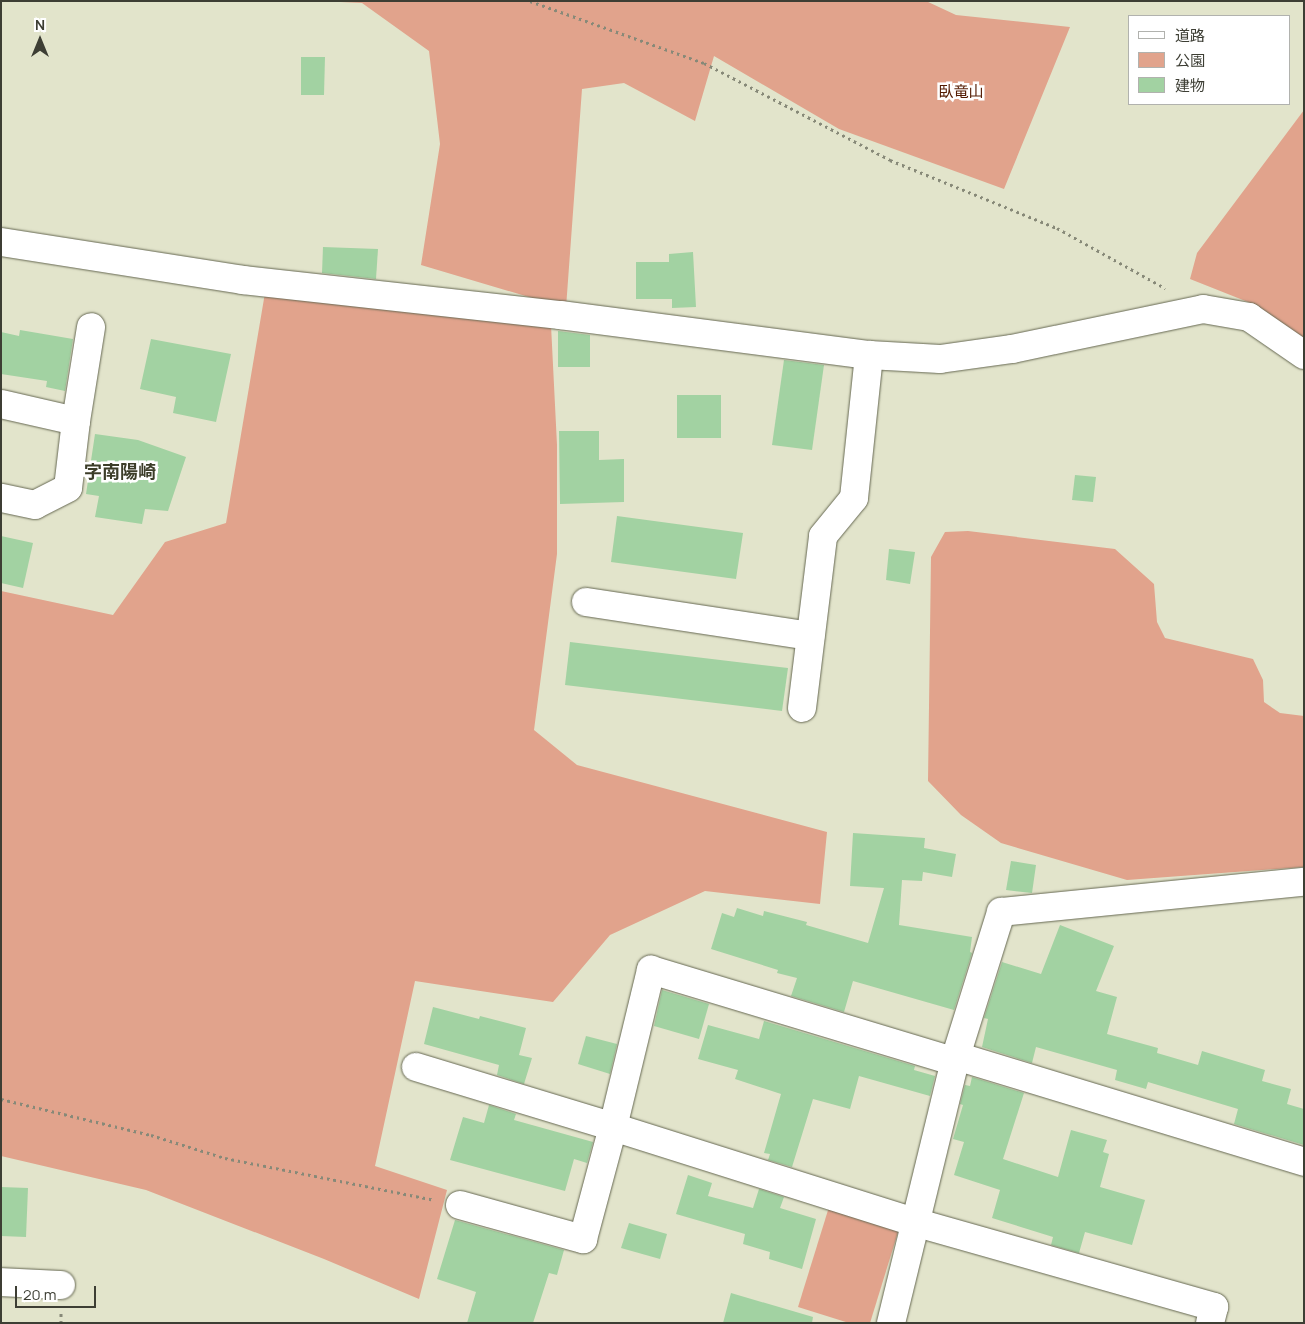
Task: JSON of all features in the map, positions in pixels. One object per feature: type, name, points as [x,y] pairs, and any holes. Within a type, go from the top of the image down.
[{"type":"street","points":[[1,242],[243,280],[560,315],[869,355],[940,359],[1012,350],[1203,309],[1249,316],[1304,355]]},
{"type":"street","points":[[1,498],[35,505],[68,488],[76,421],[91,327]]},
{"type":"street","points":[[802,708],[822,536],[854,498],[869,355]]},
{"type":"street","points":[[1,404],[76,421]]},
{"type":"street","points":[[586,602],[810,636]]},
{"type":"street","points":[[891,1323],[955,1059],[1001,912],[1304,882]]},
{"type":"street","points":[[460,1205],[583,1239],[613,1127],[651,970],[1304,1162]]},
{"type":"street","points":[[416,1067],[914,1222],[1214,1307],[1210,1323]]},
{"type":"street","points":[[1,1282],[61,1285]]},
{"type":"path","points":[[530,1],[704,64],[890,160],[1058,228],[1203,309]]},
{"type":"path","points":[[1,1099],[151,1135],[225,1158],[460,1205]]},
{"type":"green space","name":"臥竜山","points":[[319,1],[926,1],[956,15],[1070,27],[1004,189],[839,129],[714,56],[695,121],[624,83],[582,89],[566,308],[421,265],[440,144],[429,51],[362,3]]},
{"type":"green space","points":[[1304,110],[1304,340],[1253,304],[1190,279],[1197,253]]},
{"type":"green space","points":[[267,281],[551,325],[557,445],[557,554],[534,730],[577,765],[827,832],[820,904],[705,891],[610,935],[553,1002],[415,981],[375,1166],[447,1190],[419,1299],[324,1259],[146,1190],[1,1156],[1,591],[113,615],[165,542],[226,523]]},
{"type":"green space","points":[[968,531],[1115,549],[1154,584],[1157,622],[1165,638],[1253,659],[1263,680],[1264,702],[1280,713],[1304,716],[1304,867],[1127,880],[1001,843],[961,815],[928,781],[931,557],[945,532]]},
{"type":"green space","points":[[829,1207],[899,1229],[870,1323],[849,1323],[798,1307]]},
{"type":"building","points":[[301,57],[325,57],[324,95],[301,95]]},
{"type":"building","points":[[323,247],[378,249],[376,279],[322,273]]},
{"type":"building","points":[[693,252],[696,307],[672,308],[672,299],[636,299],[636,262],[669,262],[669,254]]},
{"type":"building","points":[[20,330],[73,339],[65,391],[46,387],[47,381],[1,374],[1,332],[19,336]]},
{"type":"building","points":[[558,331],[590,335],[590,367],[558,367]]},
{"type":"building","points":[[151,339],[231,354],[216,422],[173,413],[176,397],[140,389]]},
{"type":"building","points":[[784,360],[824,365],[812,450],[772,445]]},
{"type":"building","points":[[677,395],[721,395],[721,438],[677,438]]},
{"type":"building","points":[[559,431],[599,431],[599,460],[624,459],[624,502],[560,504]]},
{"type":"building","points":[[95,434],[138,440],[186,457],[168,511],[145,509],[142,524],[95,517],[99,496],[86,494]]},
{"type":"building","points":[[1075,475],[1096,477],[1093,502],[1072,500]]},
{"type":"building","points":[[617,516],[743,533],[736,579],[611,562]]},
{"type":"building","points":[[1,536],[33,543],[23,588],[1,583]]},
{"type":"building","points":[[889,549],[915,552],[910,584],[886,580]]},
{"type":"building","points":[[570,642],[788,668],[782,711],[565,685]]},
{"type":"building","points":[[853,833],[925,838],[924,848],[956,854],[952,877],[923,872],[922,881],[902,880],[899,925],[972,937],[970,952],[972,953],[954,1010],[853,981],[844,1012],[791,996],[797,978],[777,973],[778,970],[711,949],[722,913],[734,917],[737,908],[763,916],[764,911],[807,922],[806,925],[868,943],[884,888],[850,886]]},
{"type":"building","points":[[1011,861],[1036,865],[1032,893],[1006,890]]},
{"type":"building","points":[[1060,925],[1114,946],[1096,991],[1117,997],[1107,1034],[1158,1048],[1157,1053],[1198,1065],[1202,1051],[1265,1070],[1262,1081],[1291,1089],[1287,1104],[1304,1109],[1304,1145],[1234,1124],[1238,1109],[1148,1082],[1146,1089],[1115,1080],[1117,1070],[1036,1047],[1032,1063],[982,1047],[988,1019],[984,1018],[1002,962],[1041,974]]},
{"type":"building","points":[[662,990],[709,1004],[699,1039],[654,1026]]},
{"type":"building","points":[[433,1007],[479,1019],[480,1016],[526,1028],[519,1055],[532,1058],[524,1084],[497,1075],[499,1065],[424,1044]]},
{"type":"building","points":[[764,1021],[915,1066],[914,1070],[935,1076],[930,1096],[859,1076],[850,1109],[813,1099],[792,1167],[768,1160],[770,1154],[764,1153],[781,1094],[735,1079],[738,1070],[698,1059],[708,1025],[759,1039]]},
{"type":"building","points":[[586,1036],[617,1044],[610,1074],[578,1064]]},
{"type":"building","points":[[972,1077],[1024,1093],[1003,1159],[1058,1177],[1071,1130],[1107,1140],[1103,1152],[1109,1154],[1100,1187],[1145,1200],[1132,1245],[1085,1232],[1079,1253],[1051,1245],[1053,1237],[992,1218],[1000,1190],[954,1175],[964,1142],[953,1139],[963,1105],[960,1104],[965,1085],[970,1086]]},
{"type":"building","points":[[489,1105],[516,1114],[514,1120],[593,1142],[587,1163],[574,1159],[565,1191],[450,1160],[463,1117],[484,1123]]},
{"type":"building","points":[[688,1175],[712,1183],[708,1196],[753,1208],[759,1189],[784,1197],[780,1208],[816,1219],[802,1269],[769,1259],[770,1252],[743,1244],[745,1234],[676,1214]]},
{"type":"building","points":[[1,1187],[28,1188],[26,1237],[1,1236]]},
{"type":"building","points":[[455,1220],[564,1250],[557,1275],[549,1273],[533,1323],[467,1323],[476,1292],[437,1279]]},
{"type":"building","points":[[629,1223],[667,1234],[660,1259],[621,1248]]},
{"type":"building","points":[[731,1293],[813,1317],[812,1323],[723,1323]]},
{"type":"district","name":"字南陽崎","points":[[120,471]]}]
